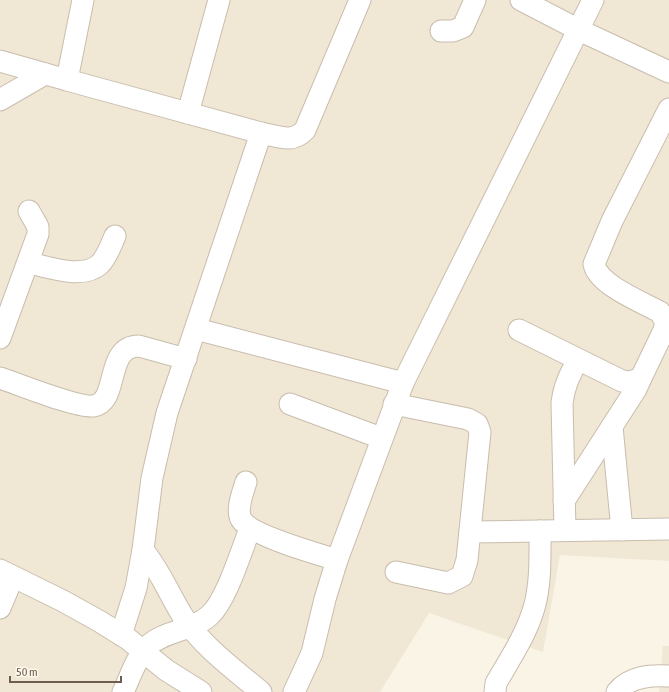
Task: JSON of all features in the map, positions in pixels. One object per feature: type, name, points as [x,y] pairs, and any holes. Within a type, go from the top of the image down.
[{"type":"street","points":[[67,80],[83,0]]},
{"type":"street","points":[[188,113],[219,0]]},
{"type":"street","points":[[0,61],[261,133],[293,139],[305,130],[360,0]]},
{"type":"street","points":[[441,31],[453,31],[463,27],[475,0]]},
{"type":"street","points":[[521,0],[579,30],[669,72]]},
{"type":"street","points":[[294,692],[312,653],[325,599],[337,560],[403,382],[593,0]]},
{"type":"street","points":[[0,100],[44,74]]},
{"type":"street","points":[[564,501],[636,389],[665,328],[663,316],[660,312],[599,277],[594,264],[596,256],[612,221],[669,110]]},
{"type":"street","points":[[121,635],[136,588],[143,550],[152,478],[167,412],[261,133]]},
{"type":"street","points":[[0,338],[29,263],[38,234],[38,227],[29,211]]},
{"type":"street","points":[[29,263],[72,271],[85,271],[99,264],[106,256],[115,236]]},
{"type":"street","points":[[196,329],[403,382]]},
{"type":"street","points":[[519,330],[622,381],[630,382],[641,378]]},
{"type":"street","points":[[0,378],[69,401],[93,406],[100,404],[105,398],[119,358],[124,350],[132,346],[139,346],[186,359]]},
{"type":"street","points":[[565,530],[563,392],[568,377],[578,360]]},
{"type":"street","points":[[290,404],[382,438]]},
{"type":"street","points":[[394,404],[468,419],[477,424],[480,432],[470,532],[465,570],[462,576],[448,583],[396,572]]},
{"type":"street","points":[[612,427],[622,530]]},
{"type":"street","points":[[246,482],[240,505],[240,517],[250,529],[337,560]]},
{"type":"street","points":[[123,692],[143,652],[156,640],[191,627],[211,614],[222,599],[250,529]]},
{"type":"street","points":[[470,532],[669,529]]},
{"type":"street","points":[[495,692],[496,683],[527,628],[534,607],[538,586],[540,531]]},
{"type":"street","points":[[143,550],[156,566],[184,618],[191,627],[210,647],[261,692]]},
{"type":"street","points":[[0,608],[7,574],[63,601],[121,635],[166,670],[202,692]]},
{"type":"street","points":[[617,692],[632,681],[647,676],[669,676]]},
{"type":"shaded area","points":[[0,0],[669,0],[669,561],[560,555],[543,652],[429,613],[380,692],[0,692]]},
{"type":"shaded area","points":[[663,646],[669,646],[669,692],[659,692]]}]
